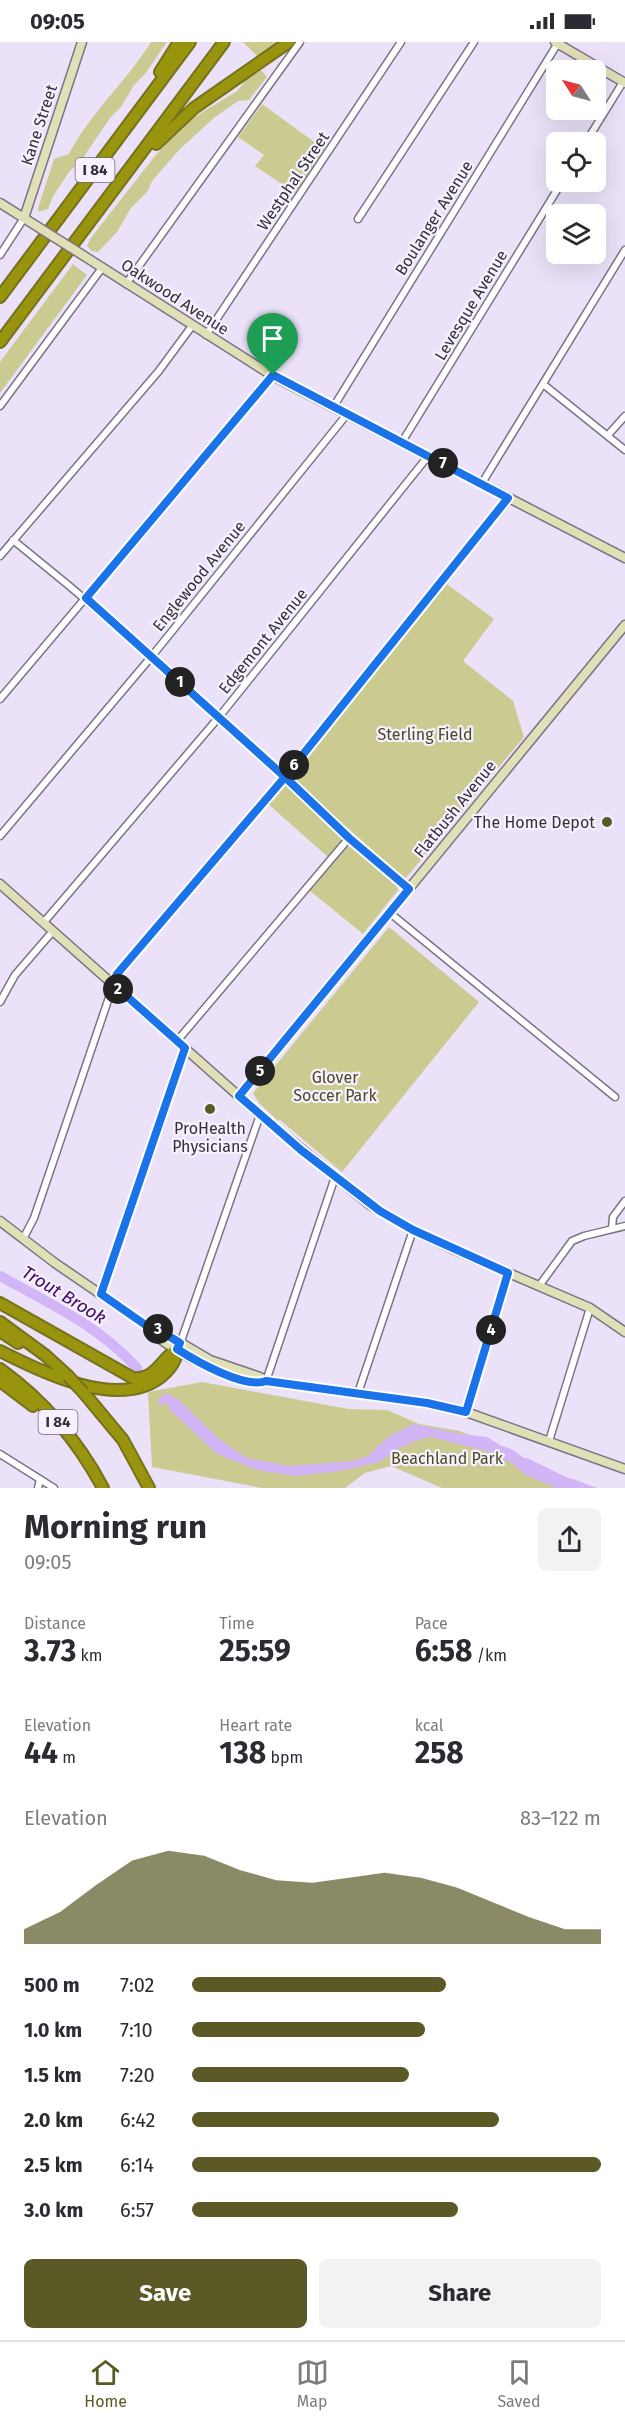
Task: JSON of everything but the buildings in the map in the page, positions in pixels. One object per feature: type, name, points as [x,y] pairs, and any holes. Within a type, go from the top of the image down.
[{"type":"highway","points":[[136,115],[148,90],[179,42]]},
{"type":"highway","name":"I 84","points":[[0,297],[190,42]]},
{"type":"highway","name":"I 84","points":[[0,342],[224,42]]},
{"type":"highway","points":[[127,172],[188,113],[289,42]]},
{"type":"highway","points":[[0,1303],[133,1378],[141,1378],[152,1373],[179,1346]]},
{"type":"highway","name":"I 84","points":[[0,1322],[57,1366],[84,1393],[123,1440],[148,1488]]},
{"type":"highway","points":[[0,1331],[57,1366]]},
{"type":"highway","points":[[0,1351],[63,1381],[89,1387],[119,1389],[141,1387],[156,1380],[173,1364],[179,1346]]},
{"type":"highway","name":"I 84","points":[[0,1369],[42,1405],[80,1450],[104,1488]]},
{"type":"highway","points":[[0,1381],[24,1398],[80,1450]]},
{"type":"main road","name":"Kane Street","points":[[24,218],[82,42]]},
{"type":"main road","points":[[556,43],[624,82]]},
{"type":"main road","name":"Oakwood Avenue","points":[[0,203],[206,335],[273,375],[625,558]]},
{"type":"main road","name":"Flatbush Avenue","points":[[239,1096],[625,625]]},
{"type":"main road","points":[[0,884],[260,1115],[370,1205],[413,1230],[590,1308],[625,1332]]},
{"type":"main road","points":[[0,1221],[147,1326],[151,1332],[179,1346],[202,1364],[231,1376],[257,1383],[266,1381],[427,1403],[466,1412],[625,1469]]},
{"type":"street","points":[[126,284],[300,42]]},
{"type":"street","name":"Westphal Street","points":[[206,335],[401,42]]},
{"type":"street","points":[[358,219],[474,42]]},
{"type":"street","name":"Boulanger Avenue","points":[[334,406],[556,43]]},
{"type":"street","points":[[592,132],[624,82]]},
{"type":"street","name":"Levesque Avenue","points":[[402,442],[556,192]]},
{"type":"street","points":[[0,255],[24,218]]},
{"type":"street","points":[[482,483],[625,250]]},
{"type":"street","points":[[0,406],[102,268]]},
{"type":"street","points":[[0,556],[158,372],[192,326]]},
{"type":"street","points":[[0,699],[273,375]]},
{"type":"street","points":[[543,384],[625,450]]},
{"type":"street","name":"Englewood Avenue","points":[[0,836],[152,657],[348,413]]},
{"type":"street","points":[[608,435],[625,416]]},
{"type":"street","name":"Edgemont Avenue","points":[[44,922],[219,717],[429,455]]},
{"type":"street","points":[[23,1239],[34,1218],[117,974],[285,777],[508,498]]},
{"type":"street","points":[[14,540],[86,598],[285,777],[349,838],[409,889]]},
{"type":"street","points":[[177,1041],[349,838]]},
{"type":"street","points":[[390,913],[615,1097]]},
{"type":"street","points":[[0,1002],[15,975],[53,930]]},
{"type":"street","points":[[101,1294],[185,1048]]},
{"type":"street","points":[[179,1346],[260,1115]]},
{"type":"street","points":[[266,1381],[335,1177]]},
{"type":"street","points":[[612,1228],[613,1217],[625,1201]]},
{"type":"street","points":[[539,1286],[572,1241],[625,1226]]},
{"type":"street","points":[[358,1393],[413,1230]]},
{"type":"street","points":[[466,1412],[508,1273]]},
{"type":"street","points":[[549,1441],[590,1308]]},
{"type":"street","points":[[0,1454],[54,1488]]},
{"type":"street","points":[[38,1488],[40,1479]]},
{"type":"green space","points":[[151,42],[167,42],[83,158],[69,172],[53,196],[48,209],[39,212],[38,208],[54,159],[69,154],[87,125]]},
{"type":"green space","points":[[243,42],[279,42],[257,56]]},
{"type":"green space","points":[[261,70],[267,77],[249,100],[238,101],[215,117],[179,150],[152,181],[148,191],[131,208],[117,232],[98,252],[92,251],[87,246],[90,239],[183,124],[237,91],[247,79]]},
{"type":"green space","points":[[262,104],[324,149],[295,193],[255,166],[264,155],[238,137]]},
{"type":"green space","points":[[73,264],[87,275],[0,393],[0,362]]},
{"type":"green space","name":"Sterling Field","points":[[447,584],[494,619],[463,661],[513,701],[524,737],[405,879],[291,778]]},
{"type":"green space","points":[[282,785],[289,785],[343,834],[343,839],[328,857],[267,803]]},
{"type":"green space","points":[[352,846],[396,884],[398,890],[363,934],[309,890],[347,847]]},
{"type":"green space","name":"Glover Soccer Park","points":[[389,927],[479,1002],[342,1172],[280,1120],[278,1121],[259,1103],[253,1093]]},
{"type":"green space","name":"Beachland Park","points":[[202,1382],[348,1409],[387,1410],[419,1424],[460,1431],[561,1476],[581,1488],[442,1488],[391,1466],[365,1473],[345,1488],[262,1488],[152,1467],[148,1392]]},
{"type":"shaded area","points":[[166,1393],[178,1399],[219,1439],[247,1458],[289,1466],[353,1461],[368,1456],[388,1437],[413,1424],[487,1437],[511,1449],[548,1474],[573,1479],[597,1488],[556,1488],[524,1474],[513,1464],[489,1452],[431,1437],[417,1440],[400,1448],[379,1462],[339,1471],[294,1476],[258,1470],[217,1454],[170,1410],[167,1403],[159,1405],[158,1399]]},
{"type":"waterway","name":"Trout Brook","points":[[0,1276],[90,1328],[137,1368]]},
{"type":"waterway","name":"Trout Brook","points":[[526,1463],[577,1488]]},
{"type":"place","name":"The Home Depot","points":[[607,822]]},
{"type":"place","name":"ProHealth Physicians","points":[[210,1109]]},
{"type":"route","points":[[273,375],[86,598],[285,777],[117,974],[113,984],[185,1048],[101,1294],[147,1326],[154,1327],[180,1343],[177,1349],[220,1372],[257,1383],[266,1381],[373,1395],[427,1403],[466,1412],[508,1273],[413,1230],[380,1211],[301,1150],[239,1096],[409,889],[349,838],[285,777],[508,498],[273,375]]}]
